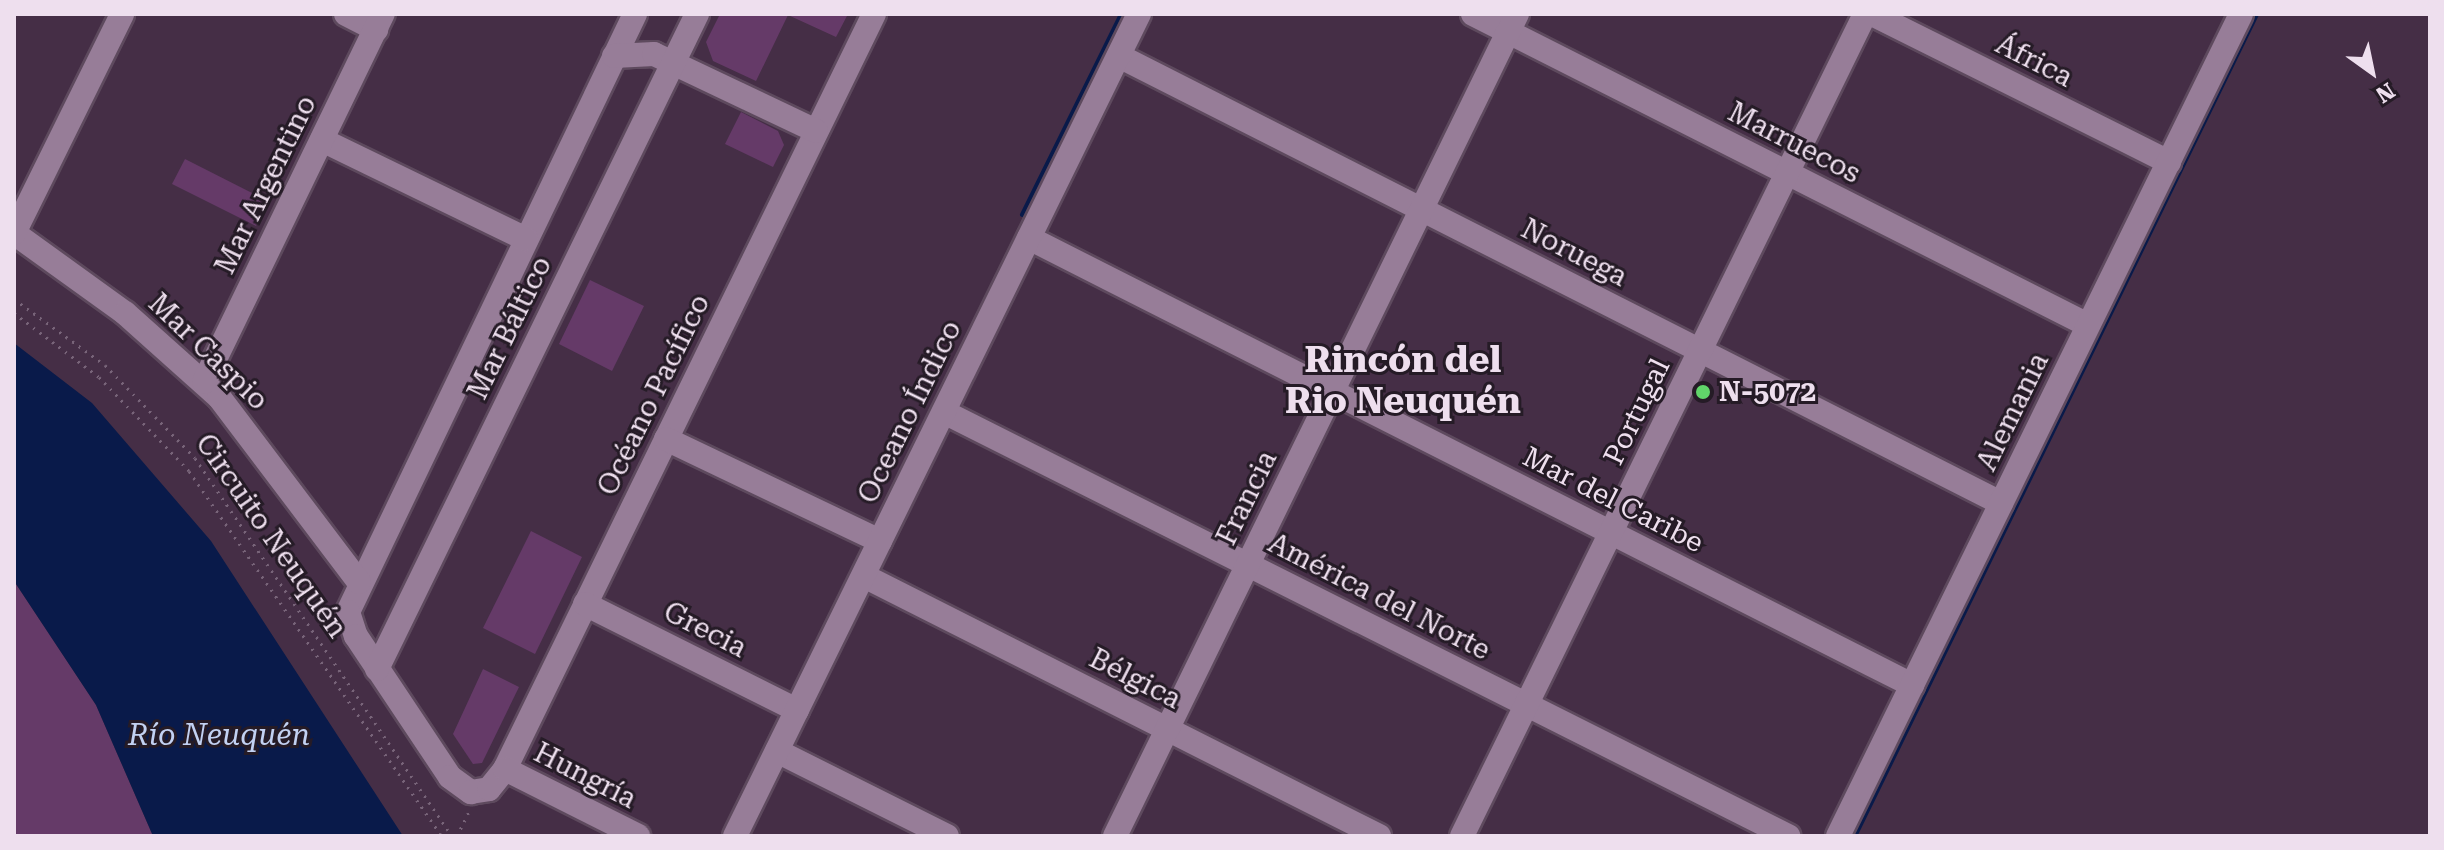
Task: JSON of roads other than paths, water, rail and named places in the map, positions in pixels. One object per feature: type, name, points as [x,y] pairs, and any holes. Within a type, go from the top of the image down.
[{"type":"street","points":[[14,233],[122,14]]},
{"type":"street","points":[[346,14],[379,21]]},
{"type":"street","name":"Mar Báltico","points":[[377,669],[664,59],[697,14]]},
{"type":"street","name":"Océano Pacífico","points":[[377,669],[450,777],[465,790],[478,792],[494,785],[505,769],[874,14]]},
{"type":"street","name":"Oceano Índico","points":[[735,836],[1139,14]]},
{"type":"street","name":"Marruecos","points":[[1473,14],[1513,23],[1787,173],[2088,325]]},
{"type":"street","name":"Portugal","points":[[1462,836],[1865,14]]},
{"type":"street","name":"África","points":[[1872,14],[2169,162]]},
{"type":"street","name":"Alemania","points":[[1838,836],[2241,14]]},
{"type":"street","points":[[629,18],[664,59]]},
{"type":"street","name":"Mar Báltico","points":[[377,669],[351,629],[348,612],[359,582],[614,56],[629,18]]},
{"type":"street","name":"Mar Argentino","points":[[204,382],[379,21]]},
{"type":"street","name":"Francia","points":[[1115,836],[1513,23]]},
{"type":"street","points":[[614,56],[664,59],[816,131]]},
{"type":"street","name":"Noruega","points":[[1119,56],[2001,503]]},
{"type":"street","points":[[322,140],[526,239]]},
{"type":"street","name":"Mar Caspio","points":[[14,233],[125,313],[204,382],[248,430],[359,582]]},
{"type":"street","name":"Mar del Caribe","points":[[1029,238],[1912,685]]},
{"type":"street","name":"América del Norte","points":[[944,412],[1788,836]]},
{"type":"street","points":[[666,439],[880,541]]},
{"type":"street","name":"Bélgica","points":[[864,576],[1379,836]]},
{"type":"street","name":"Grecia","points":[[585,604],[797,710]]},
{"type":"street","points":[[777,751],[947,836]]},
{"type":"street","name":"Hungría","points":[[505,769],[638,836]]},
{"type":"water","name":"Río Neuquén","points":[[14,343],[92,403],[211,541],[403,836],[153,836],[96,705],[14,581]]},
{"type":"waterway","points":[[1022,214],[1121,14]]},
{"type":"waterway","points":[[1854,836],[2256,14]]},
{"type":"place","name":"N-5072","points":[[1703,392]]},
{"type":"district","name":"Rincón del Rio Neuquén","points":[[1403,380]]}]
